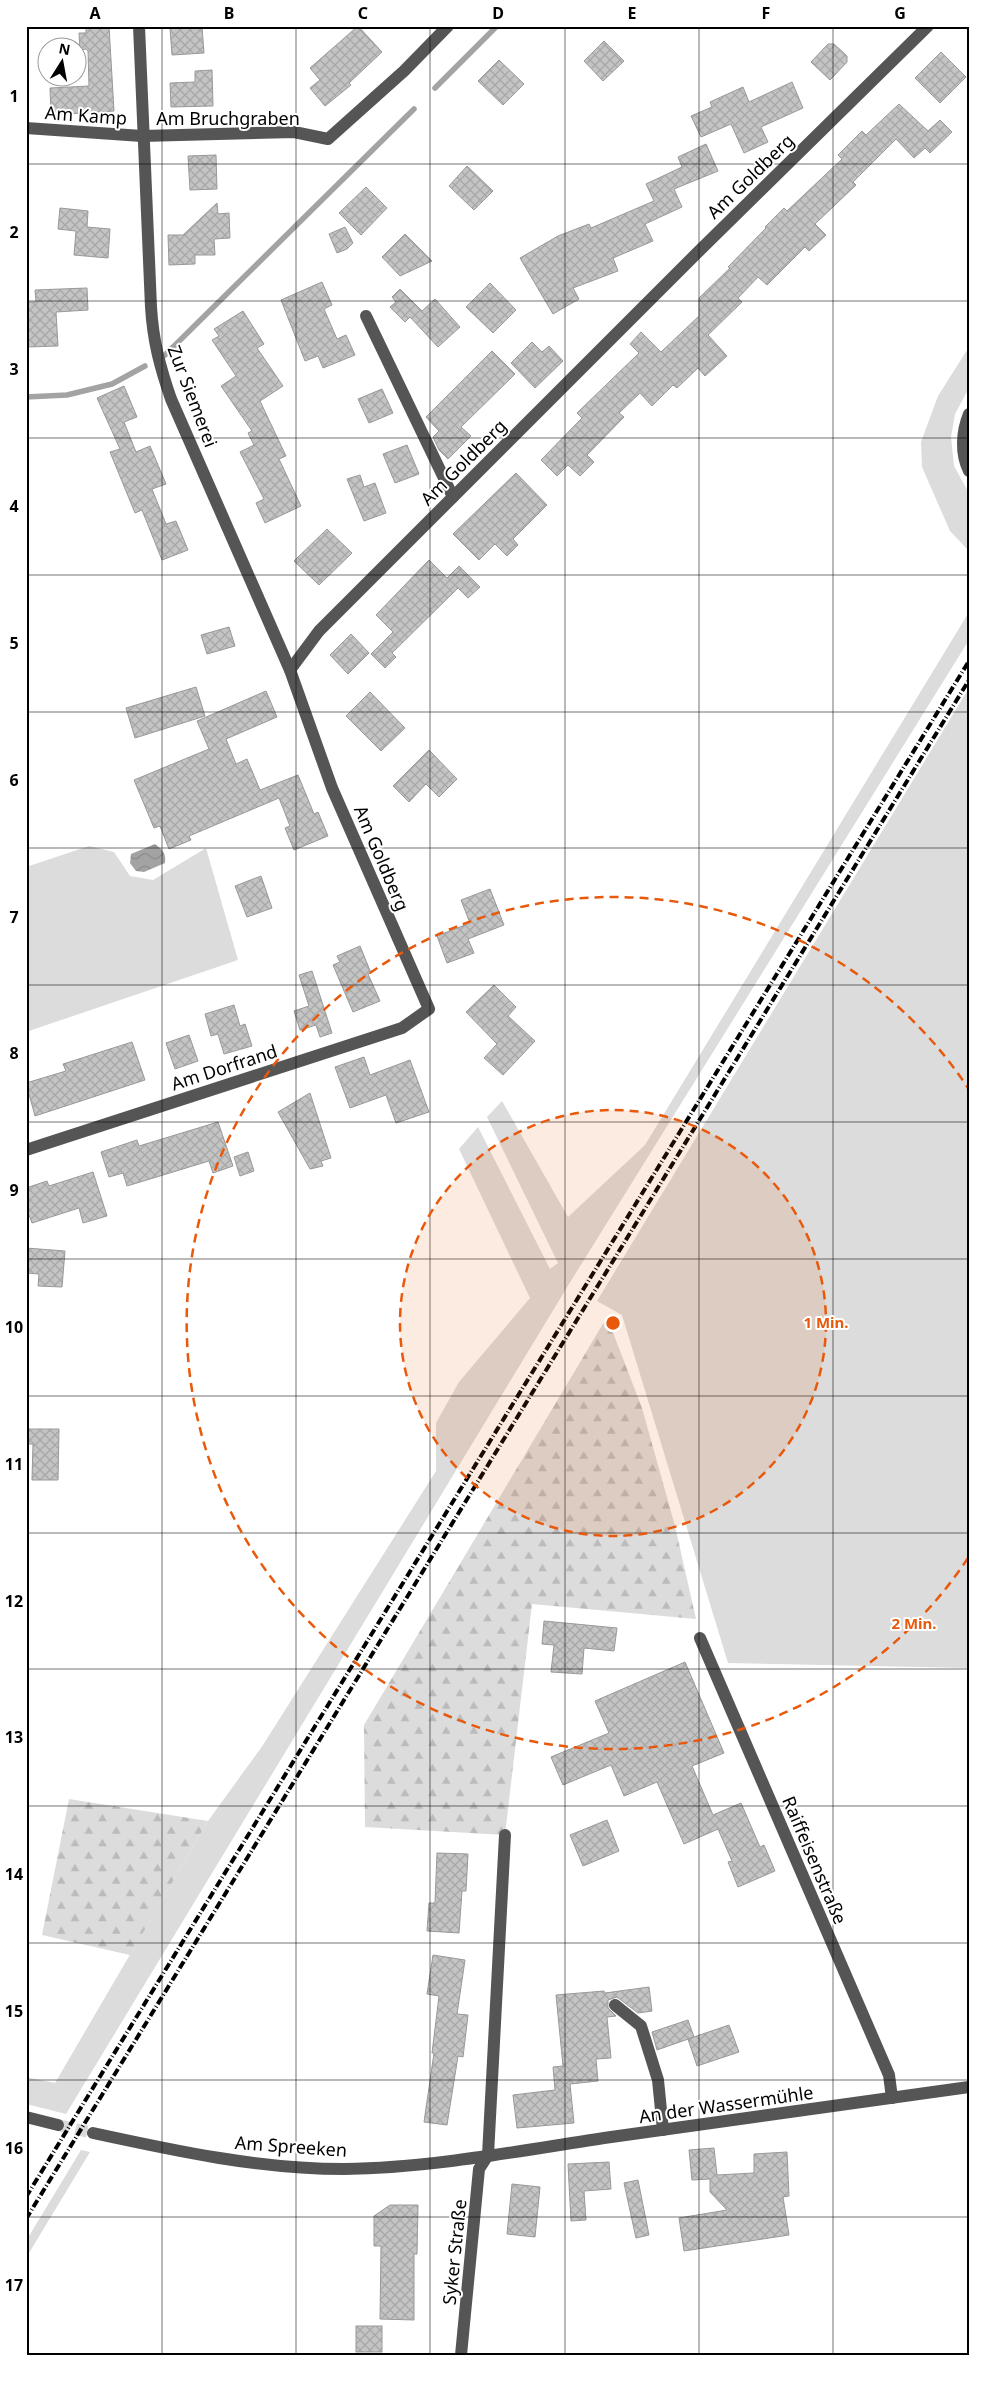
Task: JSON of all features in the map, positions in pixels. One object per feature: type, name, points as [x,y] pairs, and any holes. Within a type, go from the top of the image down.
[{"type":"street","name":"Zur Siemerei","points":[[139,26],[142,136],[153,332],[159,364],[171,398],[290,670]]},
{"type":"street","name":"Am Bruchgraben","points":[[142,136],[294,132],[328,139],[404,70],[448,26]]},
{"type":"street","name":"Am Goldberg","points":[[428,1009],[332,788],[290,670],[319,631],[696,254],[928,26]]},
{"type":"street","name":"Am Kamp","points":[[26,128],[142,136]]},
{"type":"street","points":[[366,316],[453,497]]},
{"type":"street","points":[[969,414],[965,423],[962,445],[969,471]]},
{"type":"street","name":"Am Dorfrand","points":[[26,1150],[402,1028],[428,1009]]},
{"type":"street","name":"Raiffeisenstraße","points":[[700,1638],[889,2075],[892,2098]]},
{"type":"street","points":[[488,2155],[505,1835]]},
{"type":"street","points":[[615,2005],[641,2026],[658,2080],[664,2130]]},
{"type":"street","name":"An der Wassermühle","points":[[488,2155],[969,2087]]},
{"type":"street","points":[[26,2117],[58,2125]]},
{"type":"street","name":"Am Spreeken","points":[[93,2133],[183,2152],[261,2164],[342,2169],[381,2168],[488,2155]]},
{"type":"street","name":"Syker Straße","points":[[461,2355],[479,2169],[488,2155]]},
{"type":"green space","points":[[969,347],[969,388],[955,414],[951,437],[954,466],[969,493],[969,551],[950,531],[922,467],[921,442],[938,396]]},
{"type":"green space","points":[[969,612],[969,640],[569,1284],[66,2114],[26,2104],[26,2077],[55,2083],[208,1821],[263,1745],[436,1471],[436,1423],[459,1382],[530,1298],[459,1149],[478,1127],[550,1269],[558,1263],[487,1117],[502,1101],[568,1217],[645,1145]]},
{"type":"green space","points":[[969,688],[969,1668],[728,1663],[622,1315],[597,1301]]},
{"type":"green space","points":[[89,846],[114,852],[130,876],[153,880],[206,848],[238,960],[26,1032],[26,867]]},
{"type":"green space","points":[[607,1317],[642,1408],[675,1526],[696,1619],[532,1604],[505,1835],[365,1827],[364,1725]]},
{"type":"green space","points":[[69,1799],[208,1821],[130,1955],[42,1935]]},
{"type":"green space","points":[[81,2150],[90,2152],[26,2258],[26,2241]]},
{"type":"water","points":[[155,844],[163,852],[165,863],[144,872],[136,871],[130,863],[131,854]]},
{"type":"building","points":[[86,26],[109,26],[114,111],[51,115],[50,88],[88,88],[89,86],[88,38],[79,38],[79,33],[86,33]]},
{"type":"building","points":[[358,26],[382,52],[349,83],[351,85],[325,106],[310,88],[320,80],[310,68]]},
{"type":"building","points":[[202,27],[204,53],[172,55],[170,28]]},
{"type":"building","points":[[604,41],[624,61],[603,81],[584,61]]},
{"type":"building","points":[[828,44],[834,44],[847,56],[847,62],[830,80],[811,62]]},
{"type":"building","points":[[941,52],[966,77],[940,103],[915,78]]},
{"type":"building","points":[[499,60],[524,84],[503,105],[478,81]]},
{"type":"building","points":[[212,70],[213,106],[171,107],[170,83],[195,82],[195,71]]},
{"type":"building","points":[[792,82],[803,108],[761,127],[768,142],[744,153],[731,124],[701,137],[691,116],[712,107],[710,102],[743,87],[749,102]]},
{"type":"building","points":[[899,104],[928,131],[940,120],[952,132],[930,153],[925,148],[914,158],[896,139],[853,182],[856,185],[815,224],[826,235],[809,251],[805,247],[767,285],[758,277],[738,298],[742,302],[708,335],[727,356],[705,376],[698,368],[677,388],[673,385],[652,406],[640,393],[619,413],[624,417],[587,455],[594,462],[580,476],[568,465],[557,476],[541,460],[582,418],[577,413],[639,353],[630,344],[641,332],[661,352],[699,316],[699,298],[730,268],[728,267],[765,227],[784,208],[787,211],[842,159],[838,155],[862,131],[866,135]]},
{"type":"building","points":[[706,144],[718,171],[674,189],[682,207],[645,224],[653,241],[613,258],[618,271],[573,288],[579,299],[553,314],[520,258],[558,236],[589,224],[591,228],[654,201],[646,184],[682,167],[678,157]]},
{"type":"building","points":[[216,155],[217,189],[190,190],[188,156]]},
{"type":"building","points":[[467,166],[493,191],[474,210],[449,186]]},
{"type":"building","points":[[366,187],[387,208],[361,235],[339,213]]},
{"type":"building","points":[[217,203],[218,214],[229,213],[230,238],[214,239],[215,255],[195,255],[195,264],[169,265],[168,235],[183,235]]},
{"type":"building","points":[[60,208],[88,211],[87,227],[110,229],[108,258],[74,255],[76,231],[58,229]]},
{"type":"building","points":[[345,227],[353,243],[347,249],[337,253],[329,234]]},
{"type":"building","points":[[405,234],[432,261],[400,276],[382,257]]},
{"type":"building","points":[[322,282],[332,305],[324,309],[337,339],[346,335],[355,355],[323,368],[318,356],[305,361],[281,300]]},
{"type":"building","points":[[490,283],[516,310],[493,333],[466,307]]},
{"type":"building","points":[[87,288],[88,310],[56,312],[58,346],[26,347],[26,302],[36,302],[35,290]]},
{"type":"building","points":[[400,289],[422,311],[435,299],[460,327],[438,347],[410,317],[405,322],[390,307],[396,302],[392,297]]},
{"type":"building","points":[[243,311],[264,344],[257,348],[283,386],[260,401],[286,456],[279,459],[301,506],[265,523],[256,503],[264,499],[240,452],[254,445],[248,433],[252,431],[221,386],[236,376],[212,340],[219,336],[214,329]]},
{"type":"building","points":[[532,342],[542,352],[549,346],[563,361],[535,388],[511,363]]},
{"type":"building","points":[[492,351],[515,374],[461,427],[471,436],[448,459],[439,450],[433,437],[439,431],[426,417]]},
{"type":"building","points":[[124,386],[137,417],[124,422],[136,452],[150,446],[166,484],[152,489],[166,524],[176,521],[188,550],[162,560],[142,510],[135,513],[110,452],[120,449],[97,398]]},
{"type":"building","points":[[382,389],[393,413],[369,423],[358,399]]},
{"type":"building","points":[[407,445],[419,474],[395,483],[383,454]]},
{"type":"building","points":[[516,473],[547,505],[513,539],[518,545],[507,556],[495,544],[479,560],[453,534]]},
{"type":"building","points":[[360,475],[364,487],[375,483],[386,513],[364,521],[347,479]]},
{"type":"building","points":[[327,529],[352,553],[319,585],[294,561]]},
{"type":"building","points":[[429,560],[447,578],[459,566],[480,587],[468,598],[458,588],[392,653],[396,657],[385,668],[371,654],[393,632],[376,615]]},
{"type":"building","points":[[229,627],[235,646],[207,654],[201,635]]},
{"type":"building","points":[[351,634],[369,653],[348,674],[330,655]]},
{"type":"building","points":[[196,687],[205,716],[135,738],[126,708]]},
{"type":"building","points":[[266,691],[277,717],[226,739],[236,764],[247,759],[260,790],[298,775],[314,814],[318,812],[328,836],[294,850],[285,828],[290,826],[279,798],[189,836],[191,840],[169,849],[160,826],[154,828],[134,780],[209,749],[197,721]]},
{"type":"building","points":[[370,692],[405,728],[381,751],[346,716]]},
{"type":"building","points":[[429,750],[457,779],[439,797],[426,784],[409,802],[393,786]]},
{"type":"building","points":[[261,876],[272,908],[247,917],[235,886]]},
{"type":"building","points":[[490,889],[504,925],[468,939],[474,953],[447,963],[437,936],[470,923],[461,900]]},
{"type":"building","points":[[360,946],[371,973],[368,974],[380,1001],[353,1012],[333,965],[340,962],[337,956]]},
{"type":"building","points":[[312,971],[332,1033],[320,1037],[316,1025],[300,1030],[294,1011],[309,1006],[299,975]]},
{"type":"building","points":[[494,985],[516,1007],[508,1016],[535,1041],[503,1075],[484,1058],[497,1044],[466,1012]]},
{"type":"building","points":[[234,1005],[240,1026],[245,1024],[252,1046],[224,1054],[218,1034],[211,1036],[205,1014]]},
{"type":"building","points":[[189,1035],[198,1061],[175,1069],[166,1043]]},
{"type":"building","points":[[132,1042],[145,1080],[35,1116],[26,1083],[66,1071],[63,1064]]},
{"type":"building","points":[[364,1057],[370,1075],[410,1060],[429,1112],[396,1123],[386,1095],[350,1108],[335,1067]]},
{"type":"building","points":[[310,1093],[331,1158],[321,1161],[323,1166],[310,1169],[278,1112]]},
{"type":"building","points":[[218,1122],[233,1166],[213,1173],[209,1161],[127,1186],[123,1173],[109,1177],[101,1152],[137,1140],[139,1146]]},
{"type":"building","points":[[248,1152],[254,1171],[240,1176],[234,1157]]},
{"type":"building","points":[[93,1172],[107,1216],[83,1223],[79,1208],[32,1223],[29,1215],[26,1216],[26,1188],[47,1181],[49,1186]]},
{"type":"building","points":[[26,1248],[65,1251],[62,1287],[38,1286],[39,1274],[26,1273]]},
{"type":"building","points":[[26,1429],[59,1429],[58,1480],[32,1480],[33,1444],[26,1444]]},
{"type":"building","points":[[544,1621],[617,1628],[614,1651],[584,1648],[582,1674],[551,1672],[554,1645],[542,1644]]},
{"type":"building","points":[[685,1662],[724,1753],[692,1766],[713,1815],[741,1803],[760,1847],[764,1845],[775,1871],[738,1887],[728,1862],[732,1861],[718,1829],[684,1844],[657,1782],[624,1796],[611,1765],[563,1785],[551,1757],[609,1733],[595,1701]]},
{"type":"building","points":[[607,1820],[619,1851],[583,1866],[570,1835]]},
{"type":"building","points":[[437,1853],[468,1854],[466,1891],[462,1891],[459,1933],[427,1931],[429,1903],[435,1903]]},
{"type":"building","points":[[433,1955],[465,1960],[457,2014],[468,2015],[463,2057],[458,2056],[447,2125],[424,2122],[434,2053],[432,2053],[439,1996],[427,1994]]},
{"type":"building","points":[[649,1987],[652,2011],[638,2013],[617,1997],[608,2000],[608,2008],[616,2016],[607,2017],[611,2058],[596,2059],[598,2081],[570,2084],[574,2123],[517,2128],[513,2095],[555,2090],[553,2067],[563,2066],[556,1995],[604,1991],[605,1993]]},
{"type":"building","points":[[688,2020],[694,2037],[657,2050],[652,2032]]},
{"type":"building","points":[[729,2025],[739,2052],[697,2066],[688,2039]]},
{"type":"building","points":[[714,2148],[717,2175],[754,2173],[754,2154],[787,2152],[789,2196],[783,2197],[789,2235],[684,2251],[679,2218],[727,2210],[710,2192],[710,2179],[692,2180],[689,2150]]},
{"type":"building","points":[[609,2162],[611,2189],[584,2191],[586,2220],[571,2221],[568,2164]]},
{"type":"building","points":[[638,2180],[649,2235],[636,2238],[624,2183]]},
{"type":"building","points":[[512,2184],[540,2187],[535,2237],[507,2234]]},
{"type":"building","points":[[390,2205],[418,2205],[417,2254],[414,2254],[414,2320],[380,2319],[381,2246],[374,2246],[374,2216]]},
{"type":"building","points":[[356,2326],[382,2326],[382,2352],[356,2352]]},
{"type":"waterway","points":[[435,88],[497,26]]},
{"type":"waterway","points":[[165,355],[414,109]]},
{"type":"waterway","points":[[26,397],[67,395],[112,384],[145,366]]},
{"type":"tunnel","points":[[58,2125],[93,2133]]},
{"type":"railway","points":[[26,2197],[969,661]]},
{"type":"railway","points":[[26,2219],[969,680]]}]
